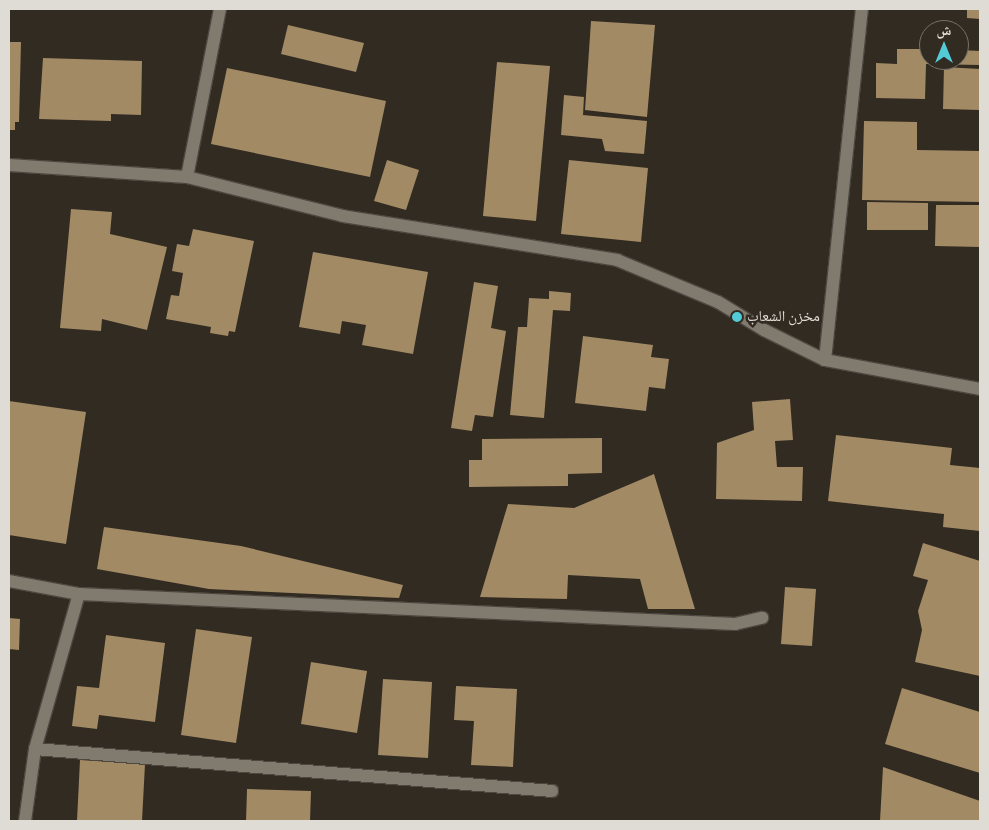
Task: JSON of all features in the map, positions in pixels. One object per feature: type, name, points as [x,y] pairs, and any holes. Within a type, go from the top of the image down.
[{"type":"street","points":[[186,176],[220,9]]},
{"type":"street","points":[[825,360],[862,9]]},
{"type":"street","points":[[9,165],[186,176],[343,216],[617,260],[718,302],[764,330],[825,360],[980,389]]},
{"type":"street","points":[[9,581],[79,594],[735,624],[762,618]]},
{"type":"street","points":[[25,821],[35,749],[79,594]]},
{"type":"street","points":[[35,749],[552,791]]},
{"type":"building","points":[[967,9],[980,9],[980,19],[967,18]]},
{"type":"building","points":[[591,21],[655,25],[647,117],[585,110]]},
{"type":"building","points":[[288,25],[364,43],[356,72],[281,54]]},
{"type":"building","points":[[9,42],[21,42],[19,122],[15,122],[15,130],[9,130]]},
{"type":"building","points":[[897,49],[919,49],[919,70],[926,70],[925,99],[876,98],[876,63],[897,64]]},
{"type":"building","points":[[969,50],[980,51],[980,65],[969,65]]},
{"type":"building","points":[[43,58],[142,61],[141,115],[111,114],[111,121],[39,119]]},
{"type":"building","points":[[497,62],[550,66],[536,221],[483,216]]},
{"type":"building","points":[[227,68],[386,101],[370,177],[211,144]]},
{"type":"building","points":[[980,69],[980,110],[943,109],[944,70]]},
{"type":"building","points":[[564,95],[584,97],[583,115],[647,121],[644,154],[605,151],[602,139],[561,135]]},
{"type":"building","points":[[864,121],[917,122],[917,150],[980,151],[980,202],[862,200]]},
{"type":"building","points":[[387,160],[419,170],[406,210],[374,201]]},
{"type":"building","points":[[569,160],[648,168],[641,242],[561,234]]},
{"type":"building","points":[[867,202],[928,203],[928,230],[867,230]]},
{"type":"building","points":[[936,205],[980,205],[980,247],[935,246]]},
{"type":"building","points":[[71,209],[112,212],[110,234],[167,247],[147,330],[102,319],[101,331],[60,328]]},
{"type":"building","points":[[193,229],[254,241],[235,332],[229,331],[228,336],[210,333],[211,327],[166,319],[171,295],[179,296],[183,273],[172,271],[177,244],[189,246]]},
{"type":"building","points":[[313,252],[428,272],[413,354],[362,345],[366,325],[342,321],[340,334],[299,327]]},
{"type":"building","points":[[474,282],[498,286],[491,328],[506,331],[493,417],[475,415],[472,431],[451,428]]},
{"type":"building","points":[[549,291],[571,293],[570,311],[553,310],[544,418],[510,415],[518,327],[527,327],[529,298],[549,299]]},
{"type":"building","points":[[583,336],[653,345],[651,357],[669,359],[665,389],[649,387],[646,411],[575,403]]},
{"type":"building","points":[[790,399],[793,440],[775,441],[777,467],[803,467],[802,501],[716,499],[717,443],[754,430],[752,402]]},
{"type":"building","points":[[9,401],[86,412],[66,544],[9,535]]},
{"type":"building","points":[[836,435],[952,448],[950,465],[980,468],[980,531],[943,527],[944,514],[828,501]]},
{"type":"building","points":[[602,438],[602,473],[568,474],[568,486],[469,487],[469,460],[482,460],[482,439]]},
{"type":"building","points":[[654,474],[695,609],[648,609],[640,579],[568,575],[567,599],[480,597],[508,504],[574,508]]},
{"type":"building","points":[[104,527],[241,546],[403,585],[399,598],[209,589],[97,569]]},
{"type":"building","points":[[923,543],[980,561],[980,676],[915,662],[922,630],[918,611],[928,580],[913,576]]},
{"type":"building","points":[[785,587],[816,589],[812,646],[781,644]]},
{"type":"building","points":[[9,618],[20,619],[19,650],[9,649]]},
{"type":"building","points":[[196,629],[252,637],[236,743],[181,735]]},
{"type":"building","points":[[106,635],[165,643],[155,722],[99,715],[97,729],[72,726],[77,686],[99,688]]},
{"type":"building","points":[[311,662],[367,671],[357,733],[301,724]]},
{"type":"building","points":[[383,679],[432,682],[428,758],[378,755]]},
{"type":"building","points":[[456,686],[517,689],[513,767],[471,765],[474,721],[454,720]]},
{"type":"building","points":[[902,688],[980,712],[980,773],[885,744]]},
{"type":"building","points":[[80,760],[145,764],[142,821],[77,821]]},
{"type":"building","points":[[883,767],[980,801],[980,821],[880,821]]},
{"type":"building","points":[[247,789],[311,791],[310,821],[246,821]]},
{"type":"place","name":"مخزن الشعاب","points":[[737,317]]}]
